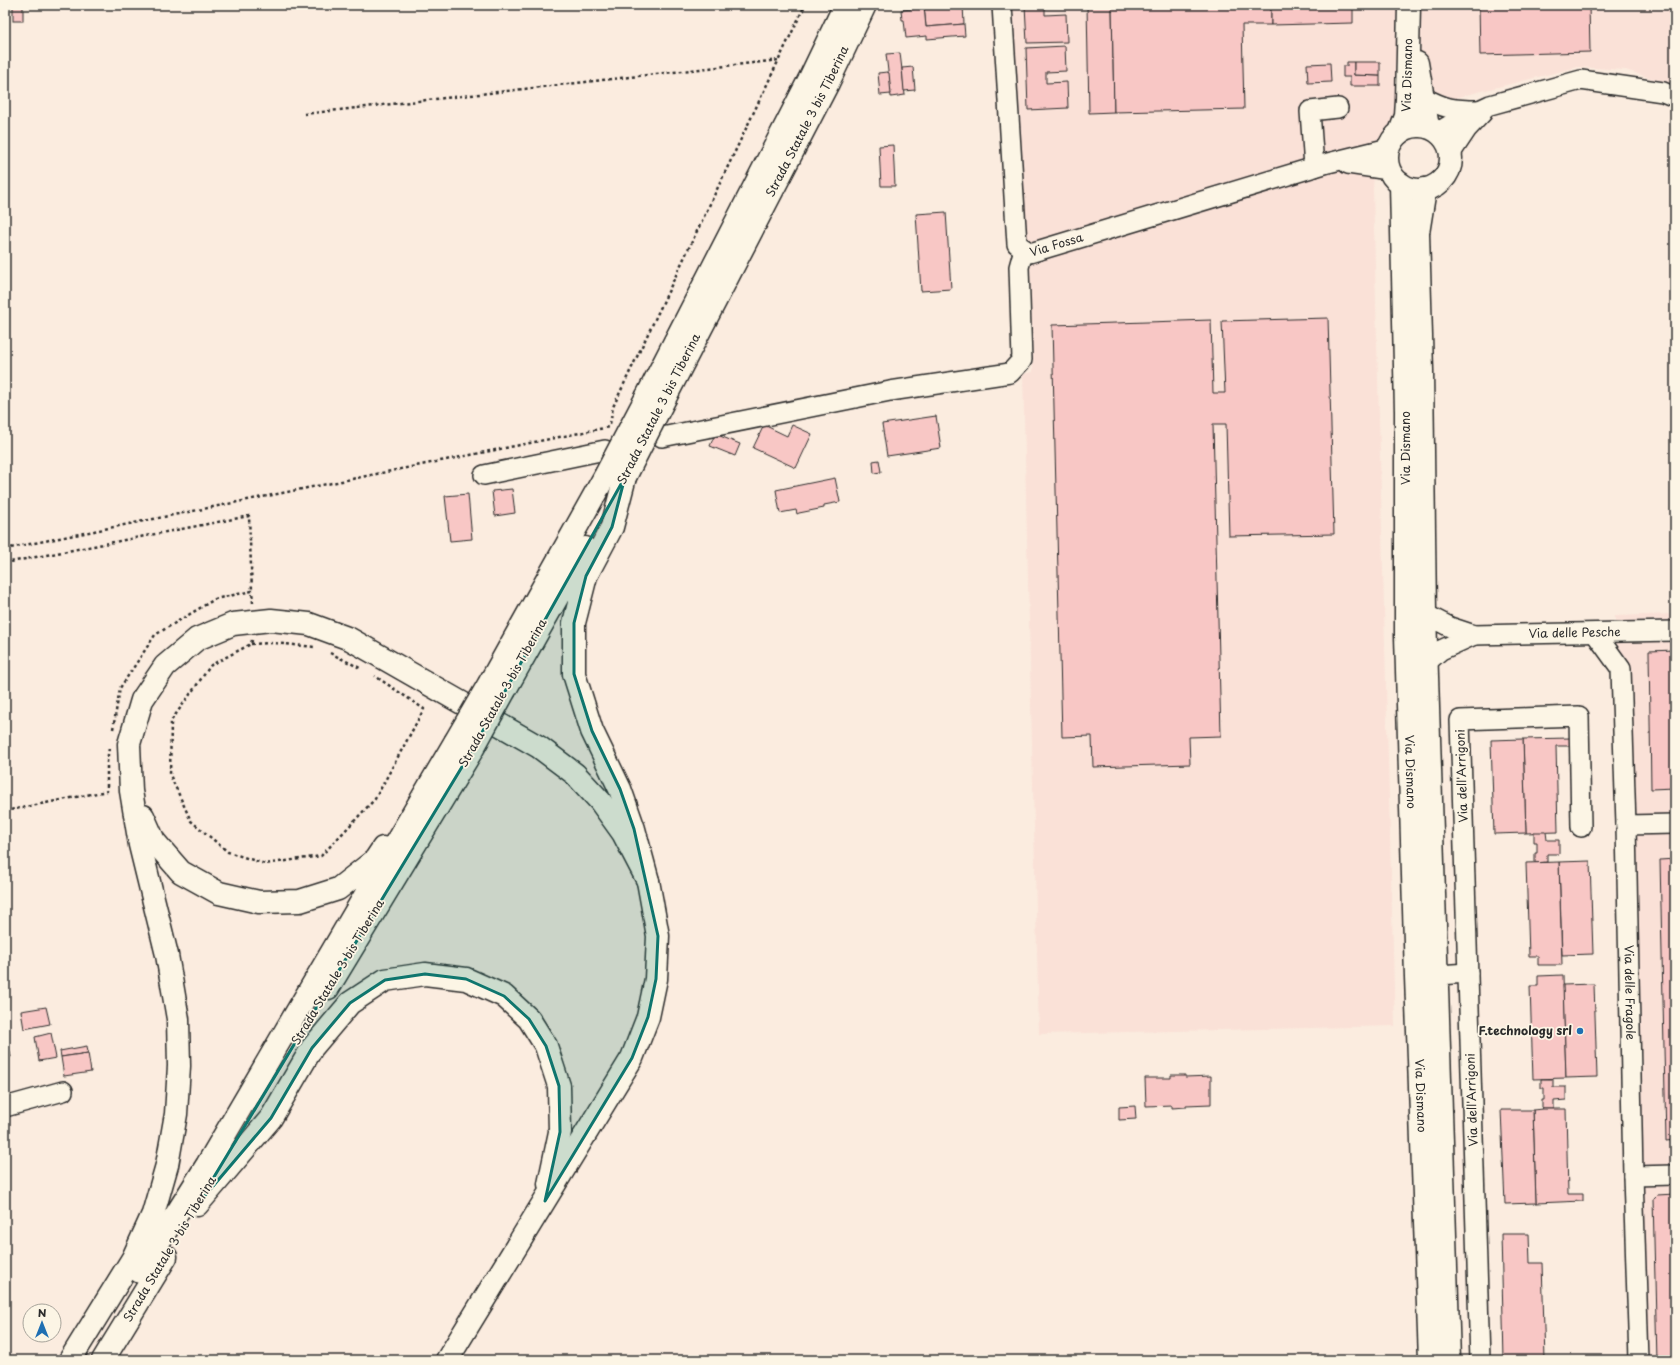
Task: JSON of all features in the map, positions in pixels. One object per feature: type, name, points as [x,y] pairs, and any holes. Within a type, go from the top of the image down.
[{"type":"main road","name":"Strada Statale 3 bis Tiberina","points":[[103,1360],[197,1205],[463,747],[615,477],[656,396],[845,5]]},
{"type":"main road","name":"Strada Statale 3 bis Tiberina","points":[[656,396],[828,82],[865,5]]},
{"type":"main road","name":"Via Dismano","points":[[1409,11],[1423,96],[1433,130]]},
{"type":"main road","name":"Via Dismano","points":[[1409,11],[1406,116],[1395,159],[1406,411],[1406,636],[1416,976],[1430,1360]]},
{"type":"main road","points":[[1418,126],[1433,130],[1448,145],[1451,153],[1451,163],[1448,172],[1442,180],[1425,190],[1416,190],[1395,159],[1409,128],[1418,126]]},
{"type":"main road","name":"Via Dismano","points":[[1425,190],[1418,233],[1422,370],[1425,614],[1449,1360]]},
{"type":"main road","points":[[448,1357],[632,1058],[648,1017],[656,979],[658,936],[648,881],[634,829],[620,789],[592,731],[574,674],[574,623],[586,576],[612,527],[615,477]]},
{"type":"main road","points":[[70,1360],[133,1258],[153,1214],[167,1165],[176,1114],[179,1066],[178,1019],[167,955],[140,845],[131,791],[128,744],[142,700],[165,666],[197,640],[233,624],[271,620],[309,624],[350,639],[540,747],[575,774],[600,801],[623,833],[648,881]]},
{"type":"main road","name":"Strada Statale 3 bis Tiberina","points":[[84,1360],[207,1165],[463,747]]},
{"type":"main road","points":[[131,791],[154,841],[182,872],[219,893],[259,902],[300,901],[338,889],[375,860],[463,747]]},
{"type":"main road","points":[[197,1205],[271,1118],[312,1048],[350,1003],[385,980],[425,974],[466,979],[504,996],[529,1019],[546,1046],[559,1086],[560,1132],[545,1201]]},
{"type":"street","name":"Via Fossa","points":[[1002,5],[1017,244],[1030,253],[1321,165],[1395,159]]},
{"type":"street","points":[[1433,130],[1484,107],[1581,80],[1663,92],[1675,97]]},
{"type":"street","points":[[1423,96],[1439,106],[1454,110],[1484,107]]},
{"type":"street","points":[[1451,153],[1484,107]]},
{"type":"street","points":[[1321,165],[1310,111],[1338,108]]},
{"type":"street","points":[[662,437],[890,391],[1010,373],[1022,360],[1019,267],[1024,249]]},
{"type":"street","points":[[484,475],[605,450]]},
{"type":"street","name":"Via delle Pesche","points":[[1425,614],[1450,627],[1474,635],[1675,631]]},
{"type":"street","name":"Via delle Fragole","points":[[1595,633],[1621,669],[1626,825],[1633,1176],[1639,1360]]},
{"type":"street","name":"Via delle Pesche","points":[[1427,662],[1441,650],[1474,635]]},
{"type":"street","name":"Via dell'Arrigoni","points":[[1480,1360],[1460,720],[1579,716],[1580,827]]},
{"type":"street","points":[[1626,825],[1675,824]]},
{"type":"street","points":[[1416,976],[1468,973]]},
{"type":"street","points":[[5,1107],[63,1091]]},
{"type":"street","points":[[1633,1176],[1675,1175]]},
{"type":"path","points":[[605,450],[613,407],[805,5]]},
{"type":"path","points":[[304,114],[779,60]]},
{"type":"path","points":[[5,549],[609,427]]},
{"type":"path","points":[[5,564],[249,516],[252,591]]},
{"type":"path","points":[[251,644],[254,622]]},
{"type":"path","points":[[320,648],[274,643],[251,644],[210,665],[171,721],[170,775],[191,822],[228,852],[265,864],[321,856],[376,799],[424,709],[369,673]]},
{"type":"path","points":[[327,652],[362,669]]},
{"type":"highlighted area","points":[[625,477],[612,527],[586,576],[574,623],[574,674],[592,731],[620,789],[634,829],[658,936],[656,979],[648,1017],[632,1058],[545,1201],[560,1132],[559,1086],[546,1046],[529,1019],[504,996],[466,979],[425,974],[385,980],[350,1003],[312,1048],[271,1118],[197,1205],[471,752]]},
{"type":"shaded area","points":[[1010,5],[1675,5],[1675,86],[1626,70],[1578,67],[1462,96],[1419,109],[1398,119],[1384,136],[1375,158],[1373,189],[1395,1026],[1039,1034],[1023,374],[1033,372],[1030,260],[1022,195]]},
{"type":"shaded area","points":[[1675,614],[1675,1360],[1638,1360],[1615,616]]},
{"type":"building","points":[[13,5],[23,5],[23,21],[13,21]]},
{"type":"building","points":[[963,5],[964,24],[926,27],[924,6]]},
{"type":"building","points":[[1025,5],[1066,5],[1045,7],[1045,15],[1066,14],[1067,42],[1027,43]]},
{"type":"building","points":[[1087,5],[1112,5],[1114,112],[1089,113]]},
{"type":"building","points":[[1112,5],[1271,5],[1271,25],[1242,25],[1244,109],[1114,112]]},
{"type":"building","points":[[1271,5],[1353,5],[1353,23],[1271,25]]},
{"type":"building","points":[[1479,5],[1589,5],[1590,52],[1480,55]]},
{"type":"building","points":[[914,6],[924,6],[926,27],[964,24],[965,36],[927,39],[927,36],[906,38],[901,10],[914,9]]},
{"type":"building","points":[[1065,46],[1066,71],[1046,72],[1046,83],[1067,82],[1068,108],[1028,110],[1026,48]]},
{"type":"building","points":[[900,53],[905,95],[891,97],[886,54]]},
{"type":"building","points":[[1347,62],[1354,62],[1354,75],[1380,76],[1380,86],[1350,86],[1350,77],[1343,77],[1343,66],[1347,66]]},
{"type":"building","points":[[1354,62],[1380,62],[1380,76],[1354,75]]},
{"type":"building","points":[[1330,63],[1331,82],[1308,83],[1307,64]]},
{"type":"building","points":[[913,67],[915,90],[904,91],[902,68]]},
{"type":"building","points":[[878,73],[889,73],[891,94],[880,95]]},
{"type":"building","points":[[893,145],[895,186],[881,186],[879,146]]},
{"type":"building","points":[[946,212],[951,289],[921,291],[916,214]]},
{"type":"building","points":[[1328,318],[1334,534],[1229,536],[1226,424],[1213,424],[1221,736],[1189,737],[1190,764],[1093,767],[1092,736],[1062,737],[1052,325],[1211,320],[1213,393],[1225,393],[1222,321]]},
{"type":"building","points":[[936,416],[941,448],[887,456],[882,424]]},
{"type":"building","points":[[764,425],[787,436],[792,425],[812,434],[796,468],[753,448]]},
{"type":"building","points":[[715,434],[740,444],[735,456],[710,446]]},
{"type":"building","points":[[879,460],[881,472],[874,473],[873,461]]},
{"type":"building","points":[[835,478],[840,502],[824,505],[824,508],[797,514],[796,510],[780,513],[776,490]]},
{"type":"building","points":[[512,489],[515,513],[495,516],[492,491]]},
{"type":"building","points":[[468,494],[472,539],[450,541],[445,496]]},
{"type":"building","points":[[1675,650],[1675,788],[1651,789],[1649,651]]},
{"type":"building","points":[[1570,738],[1570,746],[1556,746],[1558,832],[1526,833],[1523,739]]},
{"type":"building","points":[[1523,739],[1526,833],[1494,834],[1491,740]]},
{"type":"building","points":[[1534,832],[1546,832],[1547,840],[1559,840],[1559,854],[1547,854],[1547,862],[1535,863],[1537,842],[1534,842]]},
{"type":"building","points":[[1675,859],[1675,1140],[1666,1141],[1660,860]]},
{"type":"building","points":[[1590,861],[1593,954],[1562,955],[1559,862]]},
{"type":"building","points":[[1559,862],[1562,965],[1538,965],[1538,956],[1529,956],[1526,863]]},
{"type":"building","points":[[1563,975],[1566,1078],[1533,1079],[1530,986],[1538,986],[1538,976]]},
{"type":"building","name":"F.technology srl","points":[[1594,984],[1597,1077],[1566,1078],[1563,985]]},
{"type":"building","points":[[46,1007],[50,1024],[24,1029],[21,1011]]},
{"type":"building","points":[[51,1033],[56,1058],[39,1061],[35,1037]]},
{"type":"building","points":[[5,1037],[7,1037],[11,1057],[5,1058]]},
{"type":"building","points":[[87,1046],[88,1053],[61,1057],[60,1051]]},
{"type":"building","points":[[88,1053],[91,1072],[64,1076],[61,1057]]},
{"type":"building","points":[[5,1062],[8,1080],[5,1080]]},
{"type":"building","points":[[1171,1075],[1185,1075],[1185,1077],[1211,1076],[1211,1104],[1186,1105],[1186,1107],[1172,1108],[1172,1105],[1146,1106],[1145,1078],[1171,1078]]},
{"type":"building","points":[[1541,1079],[1553,1079],[1553,1087],[1566,1087],[1566,1100],[1554,1101],[1554,1109],[1542,1109],[1544,1088],[1541,1088]]},
{"type":"building","points":[[1135,1106],[1136,1119],[1119,1120],[1119,1107]]},
{"type":"building","points":[[1566,1109],[1568,1194],[1583,1194],[1583,1201],[1536,1203],[1533,1110]]},
{"type":"building","points":[[1501,1110],[1533,1110],[1536,1203],[1505,1204]]},
{"type":"building","points":[[1675,1194],[1675,1360],[1657,1360],[1653,1199],[1657,1195]]},
{"type":"building","points":[[1501,1234],[1529,1234],[1530,1263],[1542,1263],[1545,1360],[1504,1360]]},
{"type":"place","name":"F.technology srl","points":[[1580,1031]]}]
